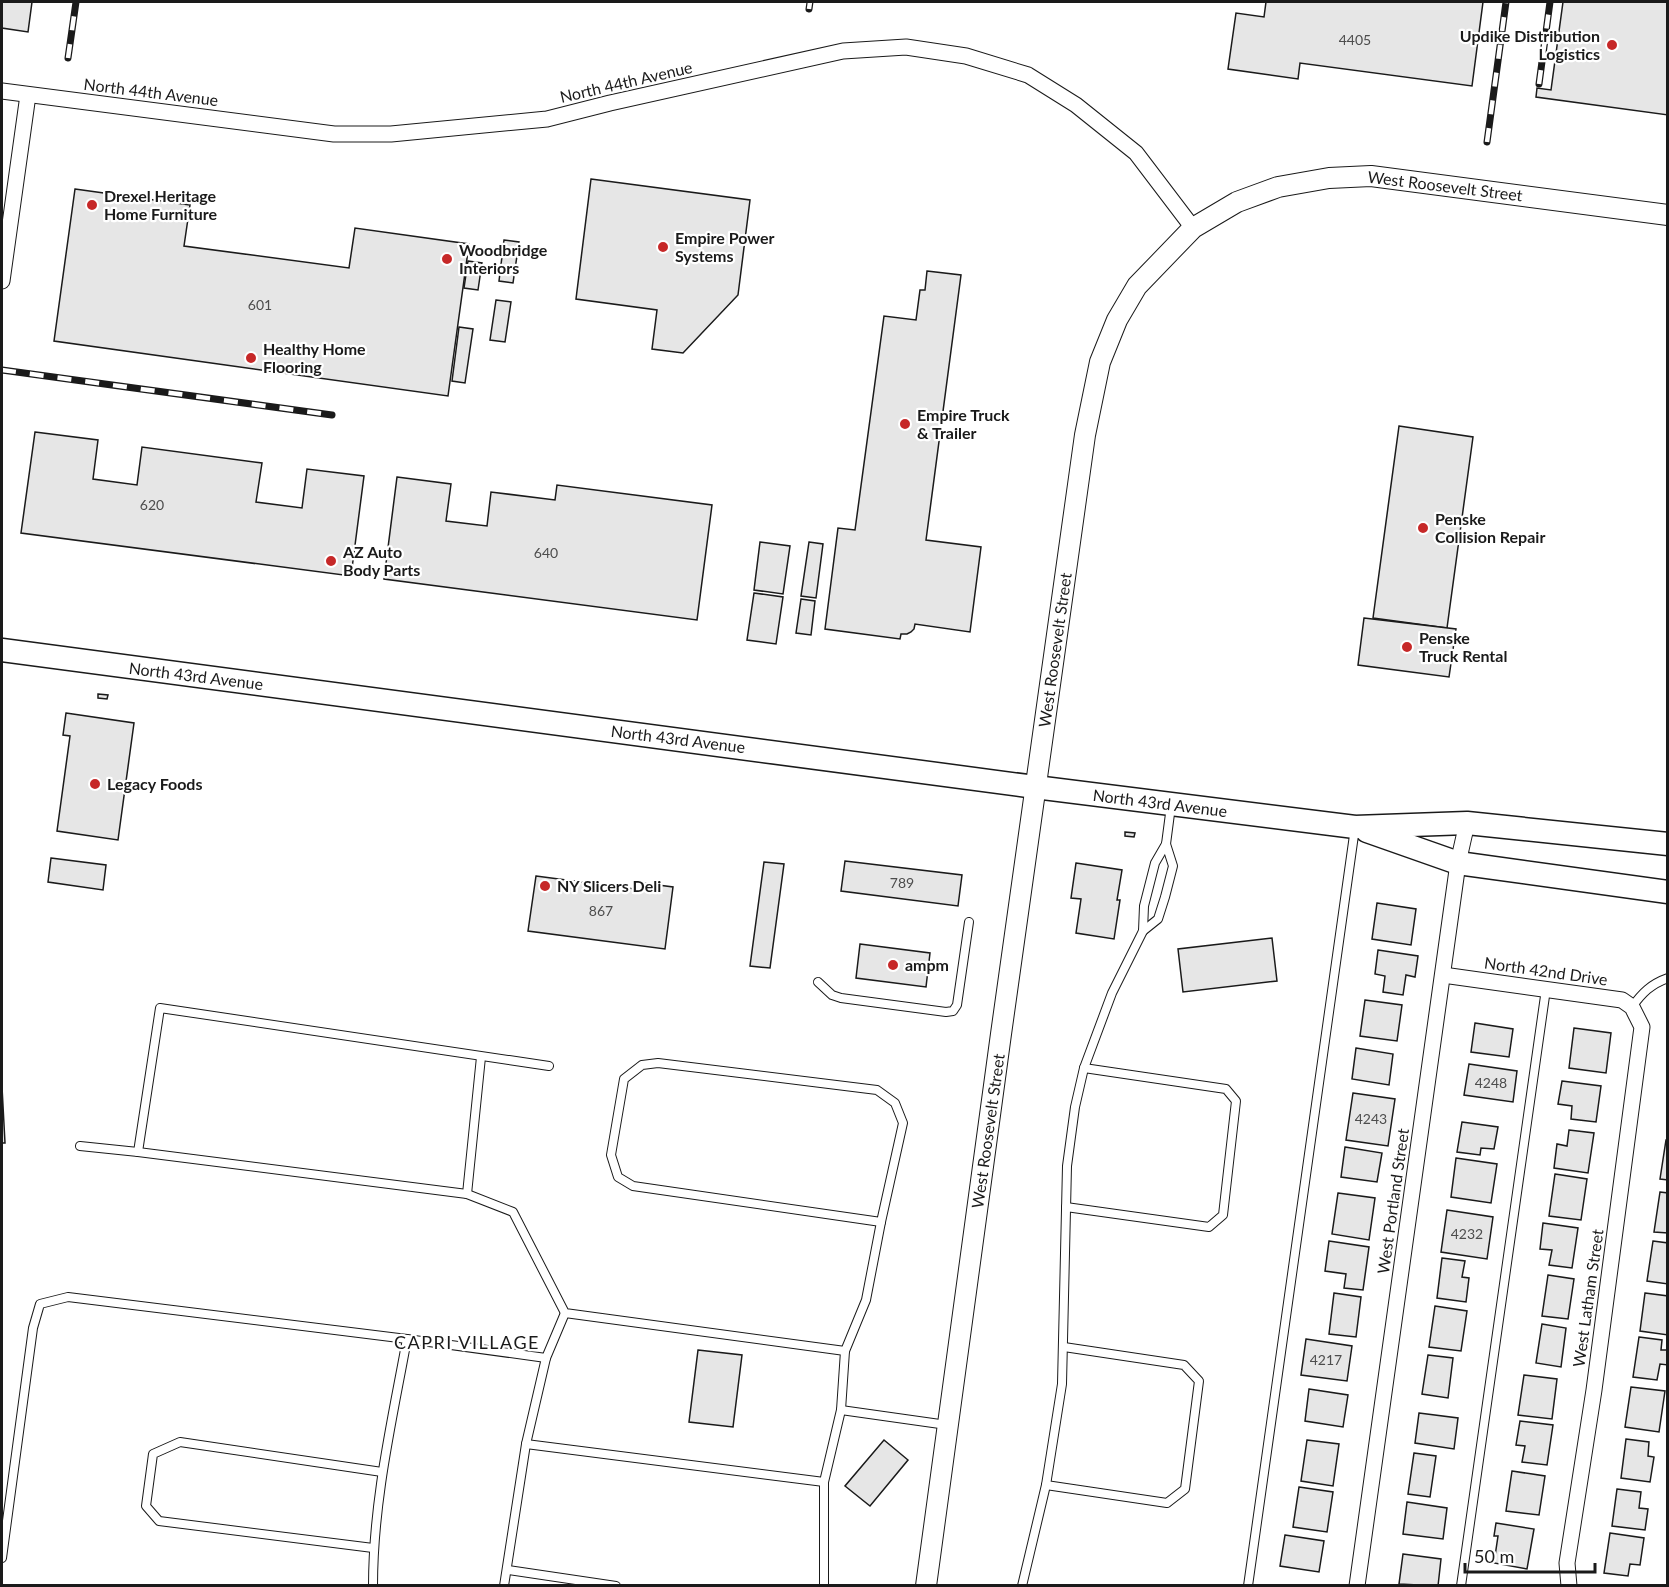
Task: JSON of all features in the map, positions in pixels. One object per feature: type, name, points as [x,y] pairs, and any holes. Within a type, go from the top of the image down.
[{"type":"main road","name":"North 43rd Avenue","points":[[2,650],[1035,787],[1355,826],[1467,823],[1668,844]]},
{"type":"main road","name":"North 43rd Avenue","points":[[1355,826],[1458,863],[1668,892]]},
{"type":"street","name":"North 44th Avenue","points":[[2,91],[334,134],[391,134],[547,119],[610,102],[843,51],[906,47],[966,56],[1028,75],[1076,105],[1136,153],[1193,228]]},
{"type":"street","points":[[2,280],[28,95]]},
{"type":"street","name":"West Roosevelt Street","points":[[926,1586],[1085,435],[1100,362],[1117,320],[1137,286],[1193,228],[1237,202],[1278,187],[1329,178],[1371,176],[1668,214]]},
{"type":"street","name":"West Portland Street","points":[[1357,1586],[1458,863],[1467,823]]},
{"type":"street","name":"North 42nd Drive","points":[[1443,975],[1622,1000],[1635,1011]]},
{"type":"street","name":"West Latham Street","points":[[1569,1586],[1567,1563],[1594,1390],[1642,1035],[1642,1027],[1635,1011]]},
{"type":"lane","points":[[1022,1586],[1046,1485],[1062,1384],[1067,1166],[1075,1107],[1084,1068],[1112,993],[1143,931],[1144,906],[1155,863],[1166,844],[1171,804]]},
{"type":"lane","points":[[1248,1586],[1355,826]]},
{"type":"lane","points":[[1143,931],[1158,919],[1165,897],[1173,866],[1166,844]]},
{"type":"lane","points":[[818,982],[832,995],[841,998],[946,1012],[953,1011],[957,1005],[969,922]]},
{"type":"lane","points":[[1635,1011],[1643,992],[1655,982],[1668,978]]},
{"type":"lane","points":[[1461,1586],[1546,989]]},
{"type":"lane","points":[[138,1152],[160,1008],[549,1066]]},
{"type":"lane","points":[[467,1194],[481,1057]]},
{"type":"lane","points":[[824,1586],[824,1482],[841,1410],[845,1351],[866,1300],[903,1123],[895,1103],[878,1090],[658,1063],[642,1065],[624,1080],[611,1155],[618,1177],[633,1186],[881,1222]]},
{"type":"lane","points":[[1066,1207],[1209,1227],[1222,1215],[1236,1101],[1226,1089],[1084,1068]]},
{"type":"lane","points":[[80,1146],[467,1194],[513,1212],[565,1313]]},
{"type":"lane","points":[[2,1558],[33,1328],[40,1304],[68,1297],[546,1358]]},
{"type":"lane","points":[[565,1313],[845,1351]]},
{"type":"lane","points":[[504,1586],[526,1444],[546,1358],[565,1313]]},
{"type":"lane","points":[[373,1586],[373,1548],[382,1472],[407,1339]]},
{"type":"lane","points":[[1046,1485],[1167,1503],[1185,1489],[1199,1381],[1184,1365],[1064,1347]]},
{"type":"lane","points":[[841,1410],[948,1425]]},
{"type":"lane","points":[[373,1548],[159,1521],[146,1506],[153,1454],[180,1442],[382,1472]]},
{"type":"lane","points":[[526,1444],[824,1482]]},
{"type":"lane","points":[[508,1570],[616,1586]]},
{"type":"building","points":[[2,2],[32,2],[28,32],[2,28]]},
{"type":"building","points":[[1266,2],[1483,2],[1472,86],[1300,63],[1298,79],[1228,69],[1236,13],[1264,17]]},
{"type":"building","name":"Updike Distribution Logistics","points":[[1563,2],[1668,2],[1668,115],[1536,97],[1537,88],[1551,90]]},
{"type":"building","name":"Empire Power Systems","points":[[591,179],[750,200],[738,295],[683,353],[652,349],[657,310],[576,299]]},
{"type":"building","points":[[75,189],[190,205],[184,246],[349,268],[355,228],[469,244],[448,396],[54,341]]},
{"type":"building","points":[[504,240],[519,242],[513,283],[499,281]]},
{"type":"building","points":[[468,261],[482,263],[478,290],[464,288]]},
{"type":"building","name":"Empire Truck & Trailer","points":[[927,271],[961,275],[926,540],[981,547],[970,632],[915,624],[911,632],[901,634],[900,639],[825,629],[838,528],[855,530],[884,316],[916,320],[920,290],[925,290]]},
{"type":"building","points":[[496,300],[511,302],[505,342],[490,340]]},
{"type":"building","points":[[459,327],[473,329],[465,383],[452,381]]},
{"type":"building","name":"Penske Collision Repair","points":[[1399,426],[1473,437],[1447,628],[1373,618]]},
{"type":"building","points":[[35,432],[98,440],[93,479],[137,485],[142,447],[262,463],[256,502],[302,508],[307,469],[364,476],[351,576],[21,533]]},
{"type":"building","points":[[397,477],[451,484],[446,521],[487,526],[491,492],[555,500],[557,485],[712,505],[697,620],[384,579]]},
{"type":"building","points":[[760,542],[790,546],[783,594],[754,590]]},
{"type":"building","points":[[809,542],[823,544],[816,598],[801,596]]},
{"type":"building","points":[[754,593],[783,597],[776,644],[747,640]]},
{"type":"building","points":[[801,599],[815,601],[811,635],[796,633]]},
{"type":"building","name":"Penske Truck Rental","points":[[1364,618],[1456,629],[1449,677],[1358,665]]},
{"type":"building","points":[[98,694],[108,695],[107,699],[98,698]]},
{"type":"building","name":"Legacy Foods","points":[[66,713],[134,723],[118,840],[57,831],[70,736],[63,735]]},
{"type":"building","points":[[1125,832],[1135,833],[1134,837],[1125,836]]},
{"type":"building","points":[[51,858],[106,865],[103,890],[48,882]]},
{"type":"building","points":[[845,861],[962,875],[958,906],[841,891]]},
{"type":"building","points":[[764,862],[784,864],[770,968],[750,966]]},
{"type":"building","points":[[1076,863],[1122,870],[1114,939],[1076,933],[1081,899],[1071,898]]},
{"type":"building","points":[[536,876],[642,890],[643,883],[673,887],[665,949],[528,931]]},
{"type":"building","points":[[1377,903],[1416,909],[1411,945],[1372,939]]},
{"type":"building","points":[[1272,938],[1277,981],[1183,992],[1178,949]]},
{"type":"building","name":"ampm","points":[[860,944],[930,953],[926,987],[856,978]]},
{"type":"building","points":[[1378,950],[1418,956],[1415,977],[1406,975],[1403,995],[1383,992],[1385,976],[1375,974]]},
{"type":"building","points":[[1365,1000],[1402,1005],[1397,1041],[1360,1036]]},
{"type":"building","points":[[1475,1023],[1513,1029],[1509,1057],[1471,1052]]},
{"type":"building","points":[[1574,1028],[1611,1033],[1606,1073],[1569,1068]]},
{"type":"building","points":[[1356,1048],[1393,1054],[1389,1085],[1352,1079]]},
{"type":"building","points":[[1469,1064],[1517,1071],[1513,1102],[1464,1095]]},
{"type":"building","points":[[1562,1081],[1601,1086],[1596,1122],[1571,1119],[1572,1106],[1558,1104]]},
{"type":"building","points":[[2,1087],[5,1143],[2,1143]]},
{"type":"building","points":[[1353,1093],[1395,1099],[1388,1146],[1346,1140]]},
{"type":"building","points":[[1462,1122],[1498,1127],[1494,1149],[1481,1148],[1480,1155],[1457,1152]]},
{"type":"building","points":[[1569,1130],[1594,1133],[1588,1173],[1554,1168],[1557,1144],[1567,1146]]},
{"type":"building","points":[[1666,1140],[1668,1140],[1668,1180],[1660,1179]]},
{"type":"building","points":[[1345,1147],[1382,1153],[1377,1182],[1341,1177]]},
{"type":"building","points":[[1456,1158],[1497,1164],[1491,1203],[1451,1197]]},
{"type":"building","points":[[1555,1174],[1587,1179],[1581,1220],[1549,1216]]},
{"type":"building","points":[[1660,1192],[1668,1193],[1668,1233],[1654,1232]]},
{"type":"building","points":[[1338,1193],[1375,1198],[1369,1240],[1332,1234]]},
{"type":"building","points":[[1447,1210],[1493,1217],[1487,1259],[1441,1252]]},
{"type":"building","points":[[1543,1223],[1578,1228],[1572,1268],[1549,1265],[1552,1250],[1540,1249]]},
{"type":"building","points":[[1329,1241],[1369,1247],[1363,1290],[1344,1288],[1346,1274],[1325,1271]]},
{"type":"building","points":[[1653,1241],[1668,1243],[1668,1284],[1647,1281]]},
{"type":"building","points":[[1442,1258],[1465,1261],[1462,1277],[1469,1278],[1466,1302],[1437,1298]]},
{"type":"building","points":[[1548,1275],[1574,1279],[1568,1319],[1542,1316]]},
{"type":"building","points":[[1334,1293],[1361,1297],[1356,1337],[1329,1334]]},
{"type":"building","points":[[1645,1293],[1668,1296],[1668,1335],[1640,1331]]},
{"type":"building","points":[[1435,1306],[1467,1311],[1461,1351],[1429,1347]]},
{"type":"building","points":[[1542,1324],[1566,1328],[1561,1367],[1536,1363]]},
{"type":"building","points":[[1639,1337],[1662,1340],[1661,1350],[1668,1350],[1668,1365],[1660,1364],[1657,1380],[1633,1377]]},
{"type":"building","points":[[1306,1339],[1352,1346],[1347,1381],[1301,1375]]},
{"type":"building","points":[[698,1350],[742,1355],[733,1427],[689,1422]]},
{"type":"building","points":[[1428,1355],[1453,1358],[1448,1398],[1422,1394]]},
{"type":"building","points":[[1524,1375],[1557,1379],[1552,1419],[1518,1415]]},
{"type":"building","points":[[1631,1387],[1665,1391],[1659,1432],[1625,1427]]},
{"type":"building","points":[[1309,1389],[1348,1395],[1343,1427],[1305,1421]]},
{"type":"building","points":[[1419,1413],[1458,1418],[1454,1449],[1415,1443]]},
{"type":"building","points":[[1520,1421],[1553,1425],[1547,1465],[1522,1462],[1525,1446],[1516,1445]]},
{"type":"building","points":[[1626,1439],[1649,1442],[1648,1456],[1654,1457],[1650,1482],[1621,1478]]},
{"type":"building","points":[[884,1440],[908,1460],[870,1506],[845,1486]]},
{"type":"building","points":[[1307,1440],[1339,1444],[1333,1486],[1301,1481]]},
{"type":"building","points":[[1414,1453],[1436,1456],[1430,1497],[1408,1494]]},
{"type":"building","points":[[1512,1471],[1545,1476],[1539,1515],[1506,1511]]},
{"type":"building","points":[[1299,1487],[1333,1492],[1327,1532],[1293,1527]]},
{"type":"building","points":[[1617,1489],[1641,1492],[1639,1508],[1648,1509],[1645,1530],[1612,1526]]},
{"type":"building","points":[[1407,1502],[1447,1508],[1443,1539],[1403,1534]]},
{"type":"building","points":[[1496,1523],[1534,1529],[1527,1569],[1494,1563],[1498,1536],[1494,1536]]},
{"type":"building","points":[[1610,1533],[1644,1538],[1640,1565],[1630,1564],[1628,1576],[1604,1573]]},
{"type":"building","points":[[1285,1535],[1324,1541],[1319,1572],[1280,1566]]},
{"type":"building","points":[[1403,1554],[1441,1559],[1438,1586],[1399,1584]]},
{"type":"railway","points":[[68,58],[76,2]]},
{"type":"railway","points":[[809,9],[810,2]]},
{"type":"railway","points":[[1487,142],[1506,2]]},
{"type":"railway","points":[[1539,84],[1550,2]]},
{"type":"railway","points":[[2,370],[332,415]]},
{"type":"place","name":"Updike Distribution Logistics","points":[[1612,45]]},
{"type":"place","name":"Drexel Heritage Home Furniture","points":[[92,205]]},
{"type":"place","name":"Empire Power Systems","points":[[663,247]]},
{"type":"place","name":"Woodbridge Interiors","points":[[447,259]]},
{"type":"place","name":"Healthy Home Flooring","points":[[251,358]]},
{"type":"place","name":"Empire Truck & Trailer","points":[[905,424]]},
{"type":"place","name":"Penske Collision Repair","points":[[1423,528]]},
{"type":"place","name":"AZ Auto Body Parts","points":[[331,561]]},
{"type":"place","name":"Penske Truck Rental","points":[[1407,647]]},
{"type":"place","name":"Legacy Foods","points":[[95,784]]},
{"type":"place","name":"NY Slicers Deli","points":[[545,886]]},
{"type":"place","name":"ampm","points":[[893,965]]},
{"type":"district","name":"CAPRI VILLAGE","points":[[467,1343]]}]
